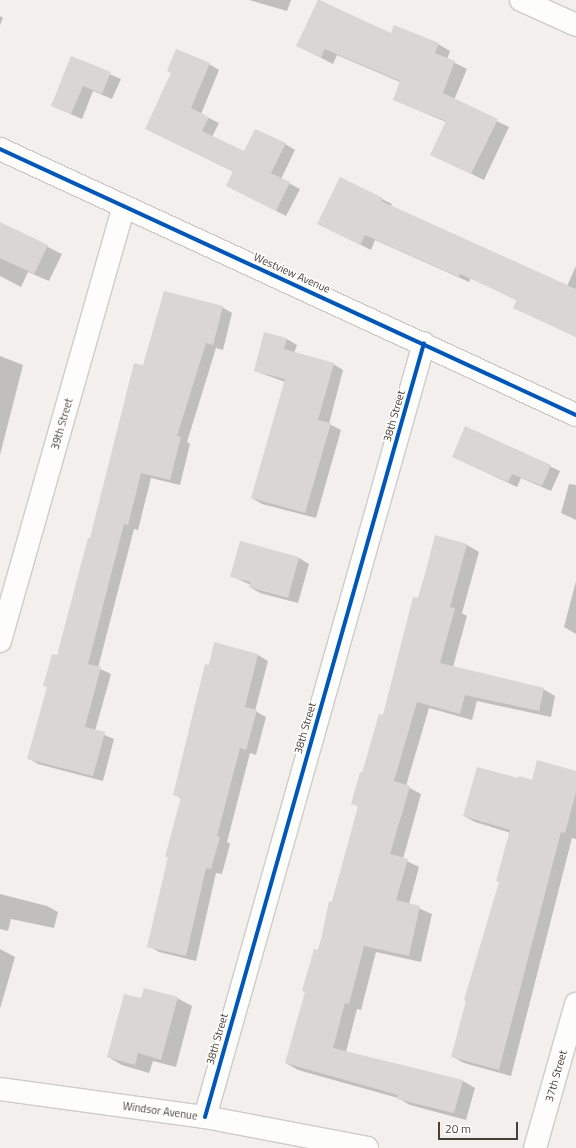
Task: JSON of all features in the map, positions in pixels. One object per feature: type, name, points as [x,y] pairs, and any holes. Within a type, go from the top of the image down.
[{"type":"street","points":[[527,1],[576,25]]},
{"type":"street","name":"Westview Avenue","points":[[0,150],[424,343],[576,415]]},
{"type":"street","name":"39th Street","points":[[0,641],[124,206]]},
{"type":"street","name":"38th Street","points":[[205,1117],[424,343]]},
{"type":"street","name":"37th Street","points":[[535,1148],[576,1004]]},
{"type":"street","name":"Windsor Avenue","points":[[0,1089],[205,1117],[366,1148]]},
{"type":"building","points":[[318,0],[391,33],[394,25],[439,43],[435,53],[455,61],[443,93],[498,119],[471,174],[430,155],[446,121],[393,100],[400,81],[325,49],[321,58],[296,46]]},
{"type":"building","points":[[176,49],[210,63],[191,108],[209,117],[202,131],[244,151],[255,129],[286,143],[271,173],[290,182],[276,211],[226,186],[233,171],[145,129],[171,73],[167,71]]},
{"type":"building","points":[[71,56],[111,72],[102,94],[83,86],[71,114],[51,106]]},
{"type":"building","points":[[340,177],[383,198],[381,201],[576,289],[576,337],[513,308],[517,300],[460,274],[459,277],[365,235],[360,245],[317,224]]},
{"type":"building","points":[[0,222],[48,245],[34,274],[0,258]]},
{"type":"building","points":[[164,291],[223,306],[213,345],[206,343],[177,436],[181,437],[170,480],[141,473],[128,525],[124,524],[88,664],[101,667],[85,727],[105,732],[93,776],[27,759],[47,687],[43,686],[52,654],[57,655],[88,538],[90,538],[134,363],[143,365]]},
{"type":"building","points":[[264,332],[287,338],[284,349],[334,363],[318,420],[331,423],[305,513],[251,498],[285,379],[254,371]]},
{"type":"building","points":[[465,426],[551,465],[542,486],[512,474],[508,482],[452,457]]},
{"type":"building","points":[[435,535],[467,544],[450,607],[455,608],[440,663],[544,688],[539,711],[465,695],[460,714],[417,702],[394,781],[410,786],[390,854],[408,859],[396,900],[420,906],[409,956],[364,946],[349,1004],[345,1003],[333,1048],[463,1080],[454,1113],[397,1099],[398,1095],[285,1063],[305,992],[302,991],[314,949],[319,950],[329,901],[332,902],[358,806],[351,804],[360,772],[362,773],[379,714],[383,715],[413,597],[419,598]]},
{"type":"building","points":[[240,541],[299,557],[288,598],[249,587],[251,582],[230,577]]},
{"type":"building","points":[[214,642],[258,654],[245,707],[257,710],[246,750],[240,748],[217,836],[220,837],[211,869],[206,868],[186,956],[147,947],[168,857],[165,857],[181,797],[173,795],[205,664],[209,665]]},
{"type":"building","points":[[537,760],[576,771],[576,792],[565,833],[561,832],[499,1070],[451,1057],[466,1001],[464,1000],[499,882],[496,881],[510,830],[463,816],[477,767],[518,778],[519,776],[532,780]]},
{"type":"building","points":[[144,988],[178,997],[161,1060],[138,1053],[135,1065],[107,1057],[124,994],[141,998]]},
{"type":"cycle path","points":[[0,149],[576,415]]},
{"type":"cycle path","points":[[205,1117],[424,343]]}]
